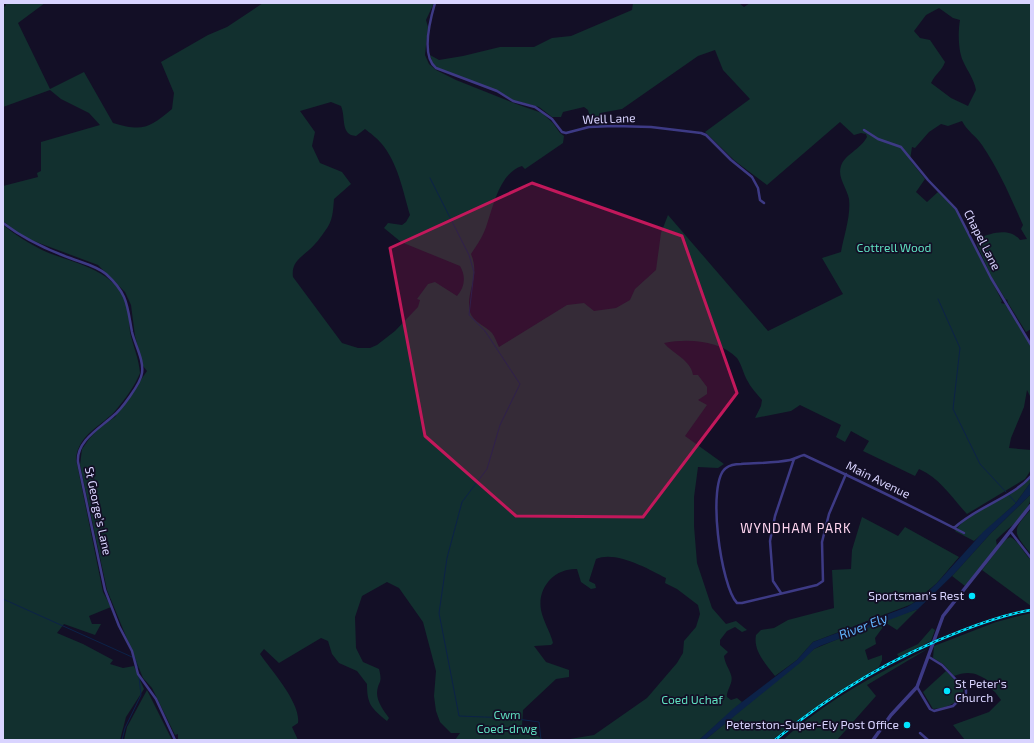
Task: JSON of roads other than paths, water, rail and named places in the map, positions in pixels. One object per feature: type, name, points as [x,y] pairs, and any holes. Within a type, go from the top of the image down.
[{"type":"street","name":"Well Lane","points":[[435,3],[430,19],[427,51],[431,64],[436,68],[496,91],[513,101],[536,107],[552,119],[562,132],[566,133],[589,127],[651,126],[706,135],[731,160],[752,177],[758,188],[760,200],[764,203]]},
{"type":"street","name":"Chapel Lane","points":[[864,130],[878,139],[900,147],[928,180],[956,209],[991,278],[1031,345]]},
{"type":"street","name":"St George's Lane","points":[[3,223],[31,242],[97,268],[119,287],[127,300],[132,333],[142,366],[141,378],[117,412],[98,427],[91,435],[81,449],[78,462],[105,590],[132,651],[138,674],[156,699],[175,740]]},
{"type":"street","name":"Main Avenue","points":[[781,592],[742,603],[737,602],[731,596],[717,533],[716,508],[718,486],[722,472],[731,465],[794,459],[804,455],[846,474],[964,533]]},
{"type":"street","points":[[794,459],[775,516],[770,540],[773,581],[781,592],[817,585],[823,581],[822,542],[829,514],[846,474]]},
{"type":"street","points":[[954,528],[974,512],[1019,486],[1031,476]]},
{"type":"street","points":[[873,740],[891,715],[917,687],[929,657],[935,634],[943,616],[1031,505]]},
{"type":"street","points":[[1010,531],[1031,558]]},
{"type":"street","points":[[917,687],[930,709],[934,711],[953,706],[966,693],[966,690],[942,665],[929,657]]},
{"type":"street","points":[[920,733],[928,740]]},
{"type":"water","name":"River Ely","points":[[1031,482],[1031,494],[918,609],[814,649],[801,662],[705,740],[699,740],[734,708],[797,660],[813,642],[907,607],[920,599],[937,583],[983,532],[1015,504]]},
{"type":"waterway","points":[[430,178],[469,255],[474,272],[469,315],[485,331],[520,384],[500,425],[487,469],[462,502],[447,558],[439,613],[459,716],[510,718],[539,722],[541,740]]},
{"type":"waterway","points":[[938,299],[960,348],[953,409],[980,464],[1006,492]]},
{"type":"waterway","points":[[1009,495],[1016,503]]},
{"type":"waterway","points":[[3,599],[132,657]]},
{"type":"waterway","points":[[135,658],[138,668]]},
{"type":"waterway","points":[[122,740],[125,728],[141,695],[139,677]]},
{"type":"railway","points":[[775,740],[818,707],[887,665],[936,641],[978,624],[1031,610]]},
{"type":"place","name":"Sportsman's Rest","points":[[972,596]]},
{"type":"place","name":"St Peter's Church","points":[[947,691]]},
{"type":"place","name":"Peterston-Super-Ely Post Office","points":[[907,725]]},
{"type":"district","name":"WYNDHAM PARK","points":[[796,528]]},
{"type":"park label","name":"Cottrell Wood","points":[[894,248]]},
{"type":"park label","name":"Coed Uchaf","points":[[692,700]]},
{"type":"park label","name":"Cwm Coed-drwg","points":[[507,722]]}]
